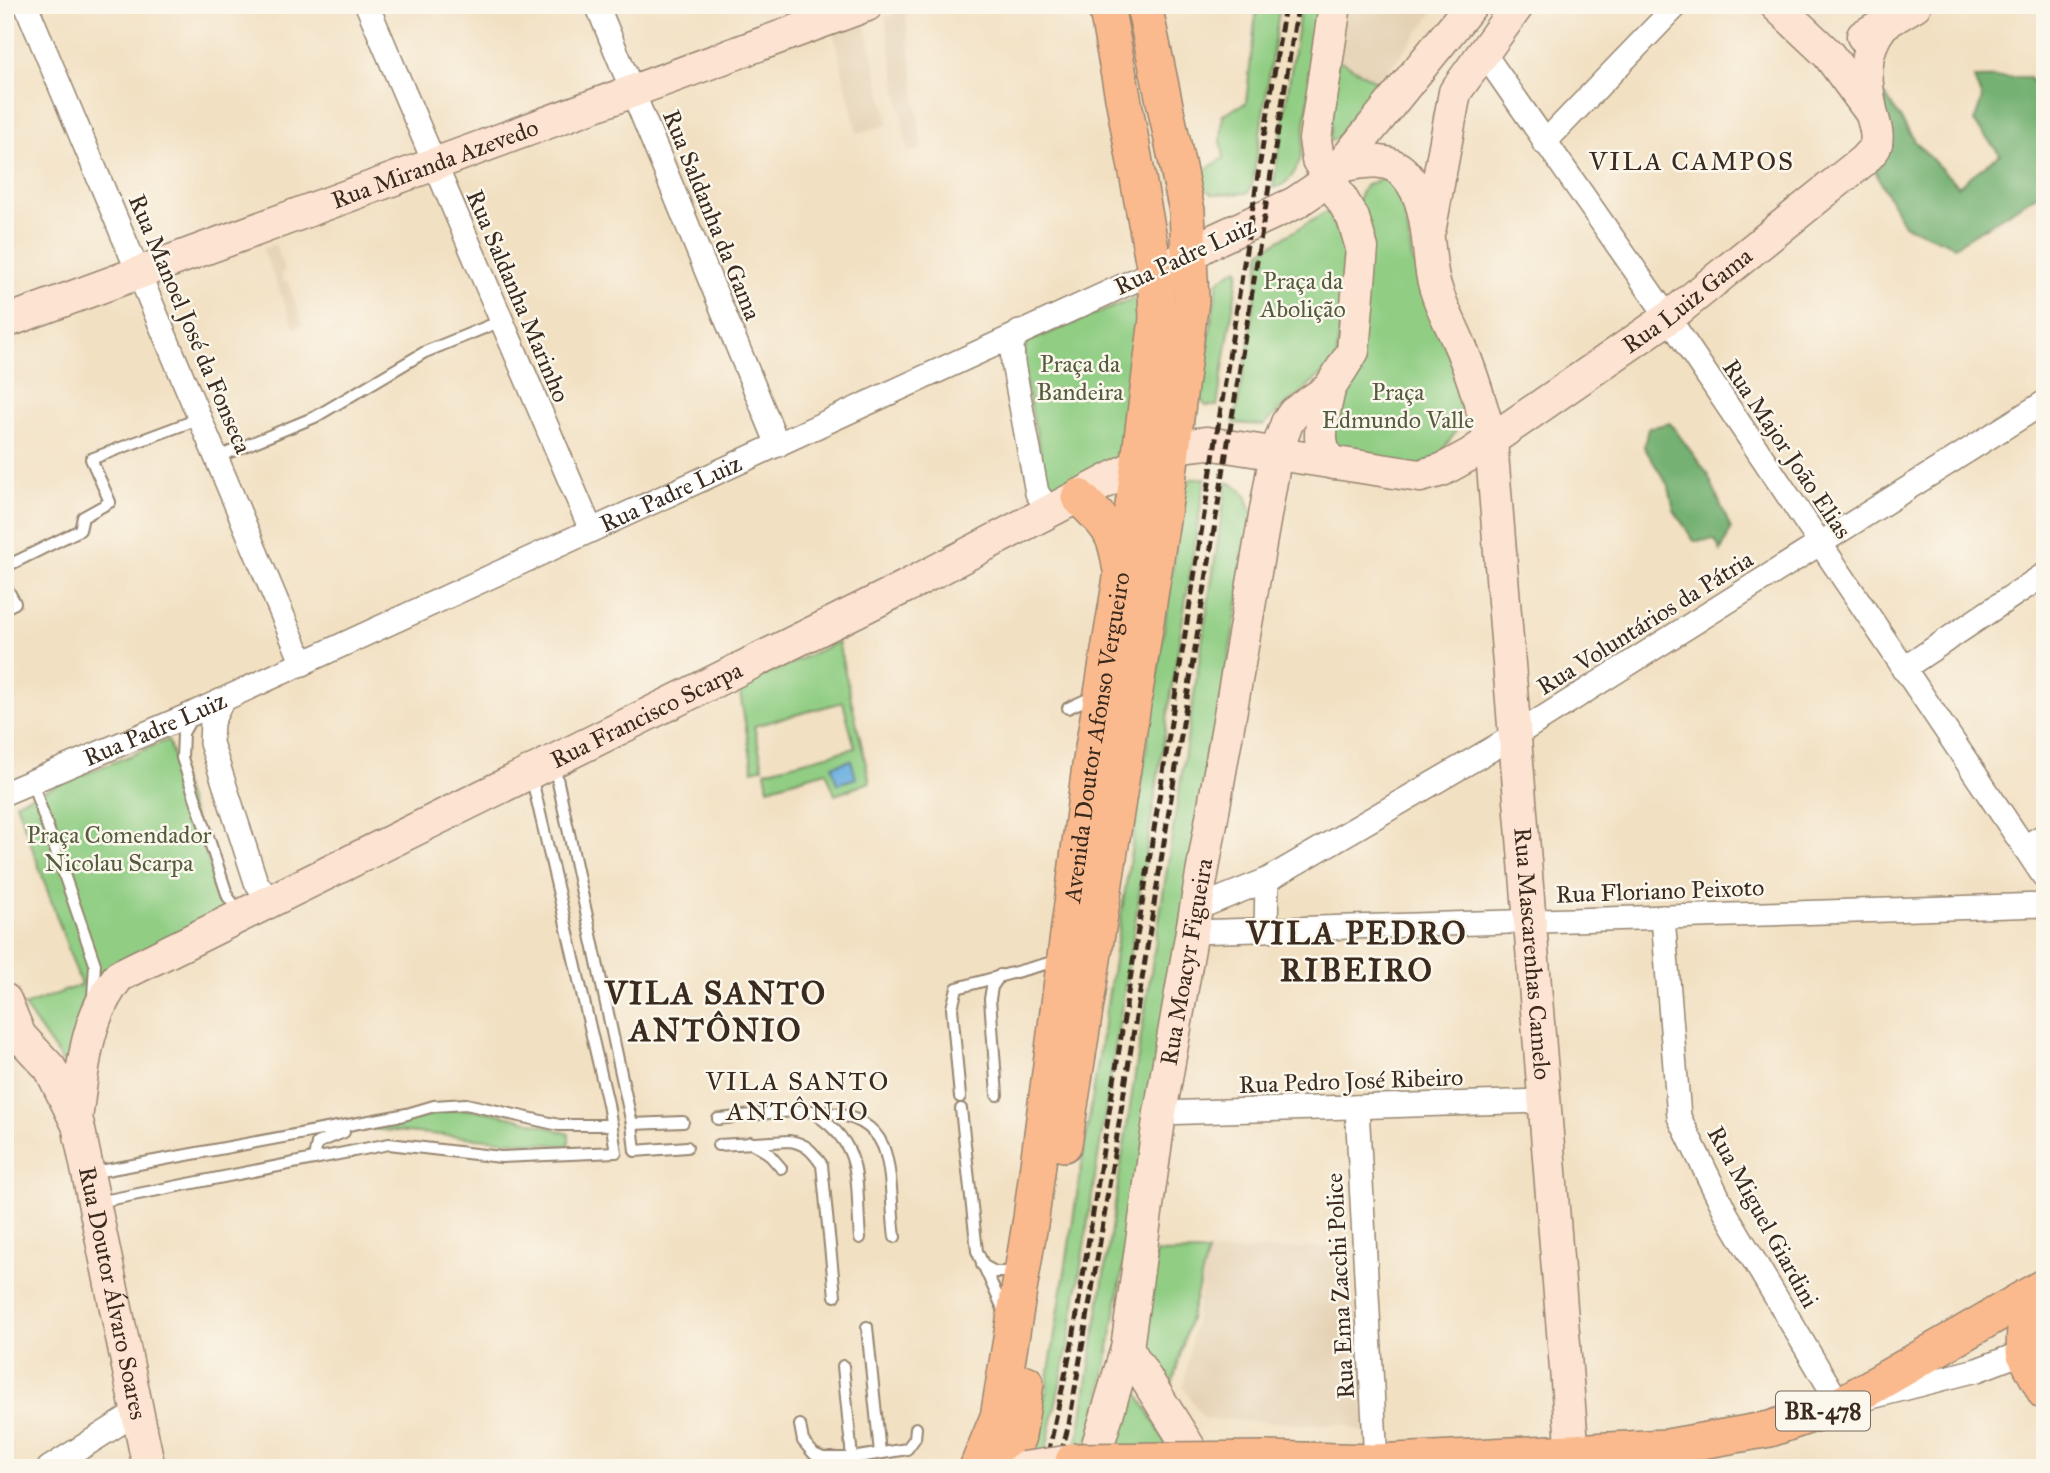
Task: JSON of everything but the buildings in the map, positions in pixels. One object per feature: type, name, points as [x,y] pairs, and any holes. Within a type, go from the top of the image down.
[{"type":"main road","name":"Avenida Doutor Afonso Vergueiro","points":[[1007,1468],[1018,1436],[1078,963],[1103,692],[1122,578],[1157,319],[1155,271],[1106,5]]},
{"type":"main road","name":"Avenida Doutor Afonso Vergueiro","points":[[977,1468],[998,1418],[1022,1272],[1172,447],[1189,318],[1190,254],[1187,211],[1144,5]]},
{"type":"main road","points":[[1333,463],[1325,457],[1320,444],[1329,389],[1353,351],[1360,285],[1359,235],[1337,181],[1318,160],[1315,139],[1335,5]]},
{"type":"main road","points":[[1337,181],[1471,5]]},
{"type":"main road","points":[[1483,5],[1478,30],[1483,51]]},
{"type":"main road","points":[[1429,235],[1455,92],[1518,5]]},
{"type":"main road","points":[[1776,5],[1828,54],[1872,115]]},
{"type":"main road","points":[[1828,54],[1882,26],[1915,5]]},
{"type":"main road","name":"Rua Miranda Azevedo","points":[[5,322],[860,7]]},
{"type":"main road","points":[[1872,115],[1866,70],[1867,52],[1872,39],[1882,26]]},
{"type":"main road","name":"Rua Luiz Gama","points":[[1441,470],[1491,441],[1668,318],[1864,160],[1875,147],[1877,131],[1872,115]]},
{"type":"main road","points":[[1337,181],[1384,162],[1406,175],[1421,202],[1429,235],[1433,280],[1473,377],[1491,441]]},
{"type":"main road","name":"Rua Padre Luiz","points":[[1155,271],[1337,181]]},
{"type":"main road","points":[[1172,447],[1207,443],[1420,476],[1441,470],[1468,421],[1473,377]]},
{"type":"main road","points":[[1276,453],[1287,423],[1294,413],[1329,389]]},
{"type":"main road","name":"Rua Mascarenhas Camelo","points":[[1491,441],[1574,1460]]},
{"type":"main road","name":"Rua Francisco Scarpa","points":[[90,1028],[104,996],[118,976],[542,767],[1068,503],[1172,447]]},
{"type":"main road","name":"Rua Moacyr Figueira","points":[[1082,1466],[1127,1348],[1160,1113],[1276,453]]},
{"type":"main road","points":[[1068,503],[1108,524],[1117,540],[1122,578]]},
{"type":"main road","points":[[5,1000],[12,1039],[50,1068],[76,1119]]},
{"type":"main road","points":[[76,1119],[90,1028]]},
{"type":"main road","name":"Rua Doutor Álvaro Soares","points":[[76,1119],[93,1188],[149,1468]]},
{"type":"main road","points":[[2039,1297],[2024,1347],[2045,1392]]},
{"type":"main road","name":"BR-478","points":[[1082,1466],[1265,1459],[1362,1463],[1574,1460],[1770,1429],[1840,1405],[2039,1297]]},
{"type":"main road","points":[[1127,1348],[1202,1468]]},
{"type":"main road","points":[[1023,1468],[1082,1466]]},
{"type":"street","name":"Rua Manoel José da Fonseca","points":[[26,5],[303,664]]},
{"type":"street","name":"Rua Saldanha Marinho","points":[[367,5],[591,530]]},
{"type":"street","name":"Rua Saldanha da Gama","points":[[597,5],[778,445]]},
{"type":"street","points":[[1544,143],[1677,5]]},
{"type":"street","name":"Rua Major João Elias","points":[[1483,51],[1544,143],[1668,318],[2045,878]]},
{"type":"street","name":"Rua Padre Luiz","points":[[5,793],[222,701],[1155,271]]},
{"type":"street","points":[[1018,332],[1012,344],[1013,363],[1037,493],[1046,505],[1068,503]]},
{"type":"street","name":"Rua Voluntários da Pátria","points":[[1194,920],[1514,736],[2045,402]]},
{"type":"street","points":[[1903,669],[2045,574]]},
{"type":"street","points":[[222,701],[212,722],[211,743],[256,882],[267,897],[260,906]]},
{"type":"street","points":[[2024,847],[2045,835]]},
{"type":"street","points":[[1266,930],[1267,880]]},
{"type":"street","name":"Rua Floriano Peixoto","points":[[1194,920],[1266,930],[2045,905]]},
{"type":"street","name":"Rua Miguel Giardini","points":[[1663,917],[1679,1117],[1727,1215],[1840,1405]]},
{"type":"street","name":"Rua Pedro José Ribeiro","points":[[1160,1113],[1544,1101]]},
{"type":"street","name":"Rua Ema Zacchi Police","points":[[1357,1107],[1362,1463]]},
{"type":"street","name":"BR-478","points":[[1840,1405],[1977,1370],[2024,1347]]},
{"type":"street","points":[[49,1468],[136,1413]]},
{"type":"lane","points":[[218,457],[315,416],[425,352],[500,321]]},
{"type":"lane","points":[[5,567],[80,530],[83,517],[110,502],[91,459],[201,418]]},
{"type":"lane","points":[[5,584],[15,604],[5,608]]},
{"type":"lane","points":[[1068,708],[1103,692]]},
{"type":"lane","points":[[194,713],[183,733],[182,758],[228,897],[237,912],[260,906]]},
{"type":"lane","points":[[542,767],[632,1124],[635,1151],[687,1147]]},
{"type":"lane","points":[[93,1188],[314,1159],[389,1144],[501,1157],[616,1152],[542,767]]},
{"type":"lane","points":[[32,782],[95,964],[90,1028]]},
{"type":"lane","points":[[1013,1334],[982,1265],[974,1238],[953,996],[957,988],[1000,975],[1078,963]]},
{"type":"lane","points":[[997,1095],[990,999],[992,987],[1000,975]]},
{"type":"lane","points":[[314,1159],[317,1143],[324,1137],[434,1106],[466,1104],[559,1125],[612,1125]]},
{"type":"lane","points":[[718,1119],[827,1110],[852,1118],[879,1138],[886,1156],[895,1237]]},
{"type":"lane","points":[[810,1111],[834,1126],[852,1151],[860,1238]]},
{"type":"lane","points":[[93,1188],[407,1114]]},
{"type":"lane","points":[[632,1124],[683,1122]]},
{"type":"lane","points":[[718,1145],[750,1142],[801,1143],[813,1152],[822,1166],[835,1296]]},
{"type":"lane","points":[[750,1142],[768,1153],[781,1168]]},
{"type":"lane","points":[[982,1265],[995,1272],[1022,1272]]},
{"type":"lane","points":[[867,1326],[880,1453]]},
{"type":"lane","points":[[843,1366],[852,1458]]},
{"type":"lane","points":[[800,1426],[803,1441],[814,1454],[852,1458],[912,1446],[916,1428]]},
{"type":"shaded area","points":[[1348,5],[1439,5],[1379,83],[1337,59]]},
{"type":"shaded area","points":[[905,8],[922,150],[908,153],[885,18]]},
{"type":"shaded area","points":[[865,22],[889,125],[857,133],[833,30]]},
{"type":"shaded area","points":[[275,244],[285,271],[281,273],[284,282],[288,281],[303,325],[294,328],[263,249]]},
{"type":"shaded area","points":[[1350,1246],[1366,1433],[1345,1425],[1204,1419],[1183,1387],[1208,1252]]},
{"type":"green space","points":[[1257,5],[1280,5],[1252,185],[1248,193],[1213,194],[1200,185],[1202,171],[1224,158],[1221,141],[1223,114],[1246,103]]},
{"type":"green space","points":[[1301,5],[1321,5],[1301,157],[1291,177],[1273,188]]},
{"type":"green space","points":[[1337,59],[1379,83],[1336,139],[1330,141]]},
{"type":"green space","points":[[2028,77],[2045,96],[2045,182],[2041,192],[1955,246],[1904,225],[1872,166],[1885,95],[1917,144],[1958,186],[2000,154],[1974,122],[1982,99],[1974,78]]},
{"type":"green space","name":"Praça Edmundo Valle","points":[[1385,179],[1393,182],[1402,191],[1412,259],[1426,281],[1466,381],[1455,433],[1437,458],[1406,472],[1326,444],[1358,201],[1367,185]]},
{"type":"green space","name":"Praça da Abolição","points":[[1328,211],[1342,218],[1349,244],[1336,362],[1263,425],[1234,423],[1249,344],[1261,251]]},
{"type":"green space","points":[[1237,268],[1239,270],[1217,406],[1206,406],[1199,398],[1218,281]]},
{"type":"green space","name":"Praça da Bandeira","points":[[1140,296],[1143,323],[1122,458],[1059,489],[1046,479],[1021,361],[1027,342]]},
{"type":"green space","points":[[1670,423],[1707,473],[1731,529],[1721,551],[1715,540],[1694,541],[1674,510],[1669,487],[1644,447],[1648,428]]},
{"type":"green space","points":[[1205,478],[1069,1342],[1042,1468],[1026,1468],[1046,1391],[1130,859],[1185,485],[1191,479]]},
{"type":"green space","points":[[1227,482],[1242,491],[1253,517],[1095,1429],[1069,1468],[1080,1429]]},
{"type":"green space","points":[[838,642],[870,782],[835,795],[826,771],[768,788],[765,771],[855,748],[843,702],[754,726],[763,767],[753,770],[739,687]]},
{"type":"green space","name":"Praça Comendador Nicolau Scarpa","points":[[168,740],[227,918],[129,957],[76,1081],[24,1006],[81,985],[16,802]]},
{"type":"green space","points":[[455,1109],[498,1114],[556,1129],[569,1134],[569,1146],[371,1129]]},
{"type":"green space","points":[[1208,1252],[1171,1389],[1147,1363],[1143,1343],[1156,1253]]},
{"type":"green space","points":[[1129,1377],[1180,1468],[1113,1467]]},
{"type":"water","points":[[851,760],[856,778],[837,784],[832,766]]},
{"type":"railway","points":[[1045,1468],[1073,1339],[1285,5]]},
{"type":"railway","points":[[1057,1468],[1069,1424],[1099,1248],[1298,5]]},
{"type":"district","name":"VILA CAMPOS","points":[[1692,161]]},
{"type":"district","name":"VILA PEDRO RIBEIRO","points":[[1357,952]]},
{"type":"district","name":"VILA SANTO ANTÔNIO","points":[[716,1012]]},
{"type":"district","name":"VILA SANTO ANTÔNIO","points":[[798,1096]]}]
